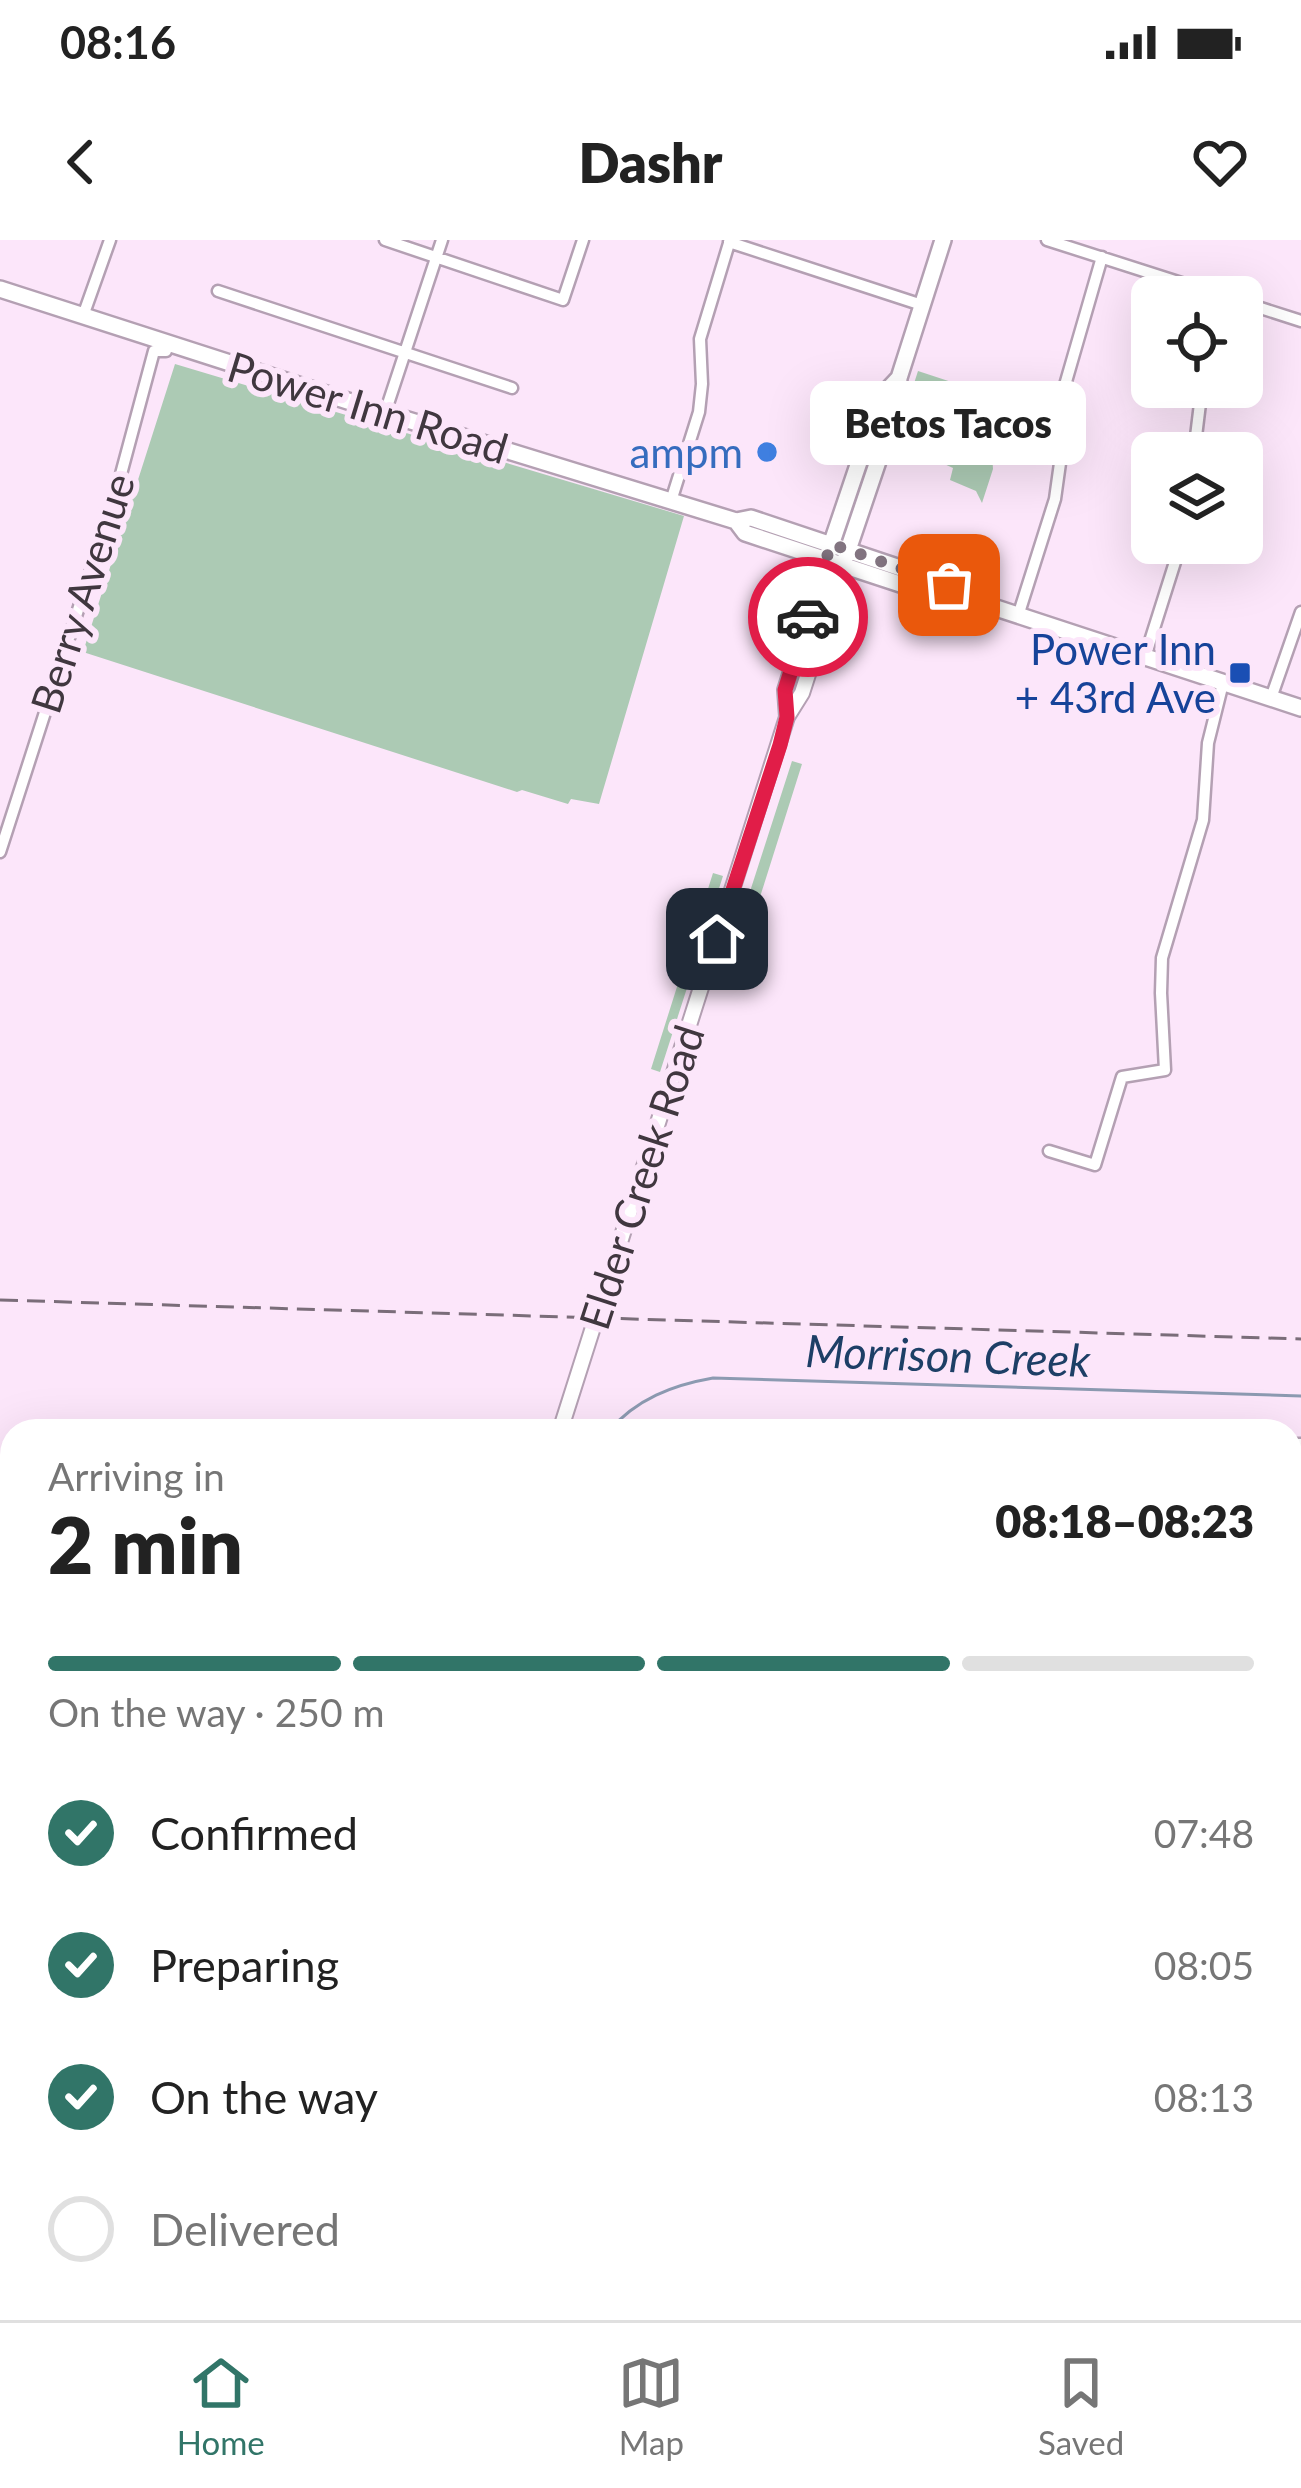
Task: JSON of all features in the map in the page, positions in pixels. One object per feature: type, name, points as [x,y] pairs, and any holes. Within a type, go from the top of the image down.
[{"type":"main road","name":"Elder Creek Road","points":[[846,558],[897,405],[899,378],[943,240]]},
{"type":"main road","name":"Power Inn Road","points":[[0,290],[736,521],[751,518],[967,606],[984,604],[1301,708]]},
{"type":"main road","name":"Elder Creek Road","points":[[828,552],[881,398],[899,378]]},
{"type":"street","points":[[83,316],[110,240]]},
{"type":"street","points":[[385,240],[563,300],[583,240]]},
{"type":"street","points":[[385,413],[442,240]]},
{"type":"street","points":[[1048,240],[1161,276]]},
{"type":"street","points":[[671,500],[699,412],[700,339],[730,241],[922,304]]},
{"type":"street","points":[[1018,616],[1055,499],[1067,370],[1102,257]]},
{"type":"street","points":[[218,291],[512,388]]},
{"type":"street","points":[[1263,309],[1301,321]]},
{"type":"street","name":"Berry Avenue","points":[[0,852],[117,489],[154,351],[166,351],[168,344]]},
{"type":"street","name":"Elder Creek Road","points":[[787,717],[785,690],[828,552]]},
{"type":"street","name":"Elder Creek Road","points":[[564,1419],[787,717],[802,693],[846,558]]},
{"type":"street","points":[[1145,657],[1174,564]]},
{"type":"street","points":[[1271,698],[1301,611]]},
{"type":"street","points":[[1049,1151],[1095,1165],[1122,1077],[1165,1070],[1162,958],[1203,820],[1208,743],[1223,682]]},
{"type":"green space","points":[[175,364],[684,516],[599,804],[571,799],[568,804],[517,792],[83,652]]},
{"type":"green space","points":[[918,371],[988,394],[993,469],[982,503],[976,491],[950,480],[953,468],[898,433]]},
{"type":"green space","points":[[792,761],[802,764],[736,973],[725,969]]},
{"type":"green space","points":[[713,873],[723,876],[660,1072],[651,1069]]},
{"type":"waterway","name":"Morrison Creek","points":[[622,1419],[656,1395],[713,1378],[1301,1396]]},
{"type":"railway","points":[[0,1300],[1301,1339]]},
{"type":"way so far","points":[[808,617],[831,544],[949,585]]},
{"type":"place","name":"ampm","points":[[767,452]]},
{"type":"place","name":"Betos Tacos","points":[[949,585]]},
{"type":"place","name":"Power Inn + 43rd Ave","points":[[1240,673]]},
{"type":"route","points":[[717,939],[780,745],[787,717],[785,690],[808,617]]}]
